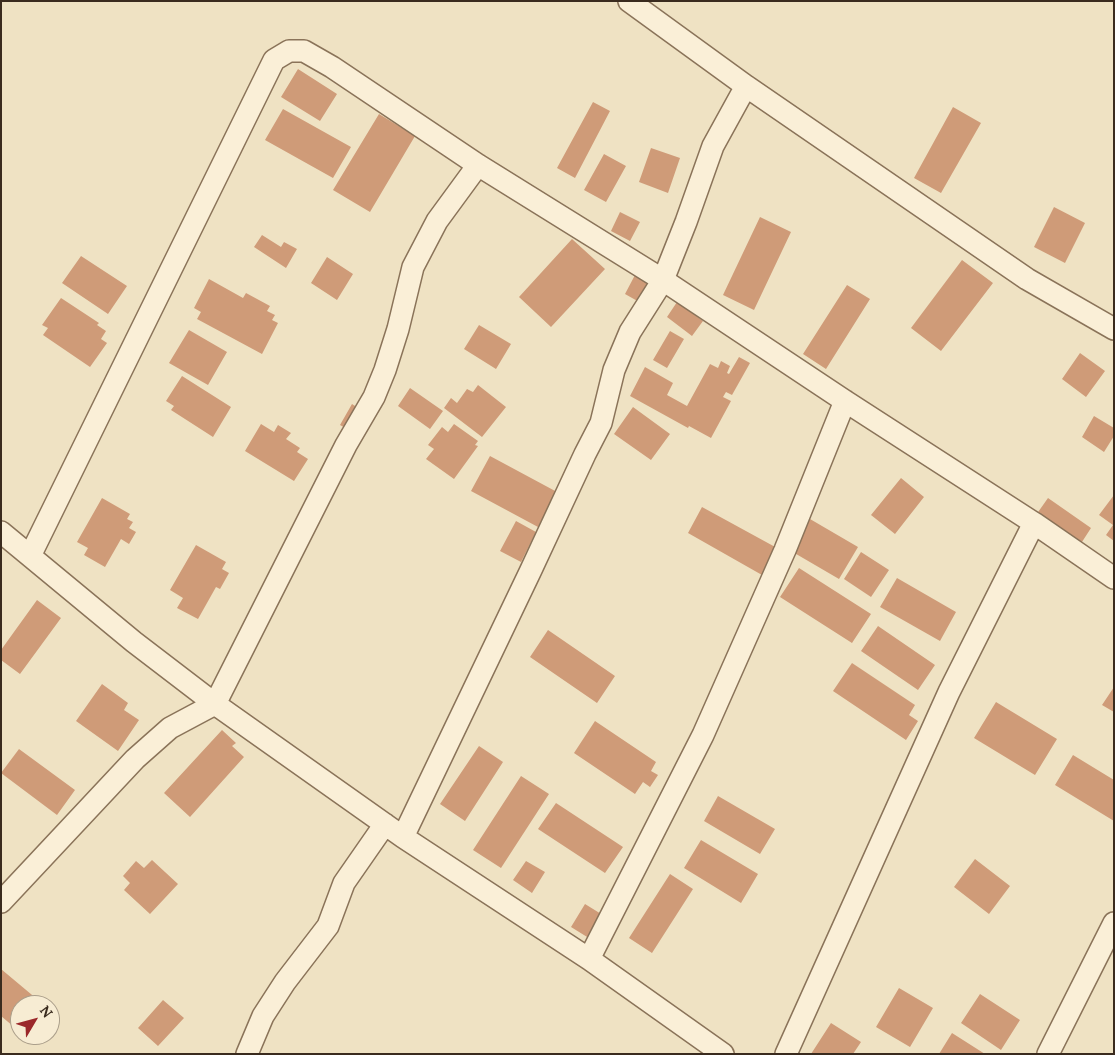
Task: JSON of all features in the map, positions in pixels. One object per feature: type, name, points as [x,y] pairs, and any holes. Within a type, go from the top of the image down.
[{"type":"street","points":[[629,1],[746,86],[1027,279],[1114,329]]},
{"type":"street","points":[[30,556],[274,60],[290,51],[304,52],[332,67],[478,165],[663,280],[1034,523],[1114,578]]},
{"type":"street","points":[[403,837],[530,572],[584,454],[601,424],[614,370],[630,332],[663,280],[713,146],[746,86]]},
{"type":"street","points":[[1,902],[135,759],[170,728],[215,704],[346,445],[374,397],[398,329],[413,267],[437,221],[478,165]]},
{"type":"street","points":[[589,959],[704,735],[785,550],[845,401]]},
{"type":"street","points":[[786,1054],[949,692],[1034,523]]},
{"type":"street","points":[[1,532],[215,704],[403,837],[589,959],[699,1047],[723,1054]]},
{"type":"street","points":[[247,1054],[263,1016],[285,982],[328,926],[344,883],[385,824]]},
{"type":"street","points":[[1048,1054],[1114,923]]},
{"type":"building","points":[[298,69],[337,94],[320,121],[281,97]]},
{"type":"building","points":[[593,102],[610,111],[575,178],[557,168]]},
{"type":"building","points":[[953,107],[981,123],[941,193],[914,178]]},
{"type":"building","points":[[283,109],[351,147],[333,178],[265,140]]},
{"type":"building","points":[[379,114],[415,136],[370,212],[333,190]]},
{"type":"building","points":[[651,148],[680,158],[668,193],[639,182]]},
{"type":"building","points":[[604,154],[626,166],[606,202],[584,190]]},
{"type":"building","points":[[1054,207],[1085,223],[1065,263],[1034,247]]},
{"type":"building","points":[[620,212],[640,222],[630,241],[611,231]]},
{"type":"building","points":[[760,217],[791,232],[754,310],[723,295]]},
{"type":"building","points":[[262,235],[281,247],[284,242],[297,249],[286,268],[254,247]]},
{"type":"building","points":[[572,239],[605,269],[551,327],[519,297]]},
{"type":"building","points":[[81,256],[127,286],[108,314],[62,283]]},
{"type":"building","points":[[327,257],[353,274],[337,300],[311,283]]},
{"type":"building","points":[[962,260],[993,283],[941,351],[911,328]]},
{"type":"building","points":[[635,275],[652,284],[641,303],[625,294]]},
{"type":"building","points":[[209,279],[243,298],[246,293],[270,306],[267,311],[275,315],[272,320],[278,323],[262,354],[197,319],[201,312],[194,308]]},
{"type":"building","points":[[847,285],[870,299],[826,369],[803,354]]},
{"type":"building","points":[[61,298],[99,323],[97,325],[106,331],[101,339],[107,343],[90,367],[43,335],[48,328],[42,325]]},
{"type":"building","points":[[677,302],[703,321],[692,336],[667,317]]},
{"type":"building","points":[[479,325],[511,344],[496,369],[464,349]]},
{"type":"building","points":[[189,330],[227,352],[208,385],[169,363]]},
{"type":"building","points":[[670,331],[684,339],[667,368],[653,360]]},
{"type":"building","points":[[1080,353],[1105,371],[1086,397],[1062,379]]},
{"type":"building","points":[[739,357],[750,363],[732,395],[726,392],[723,397],[731,401],[711,438],[689,426],[688,428],[630,396],[645,367],[673,383],[667,395],[687,406],[710,364],[718,368],[721,361],[730,366],[727,373],[729,374]]},
{"type":"building","points":[[182,376],[231,407],[213,437],[171,410],[174,406],[166,401]]},
{"type":"building","points":[[478,385],[506,407],[482,437],[444,408],[451,398],[457,403],[467,389],[473,392]]},
{"type":"building","points":[[410,388],[443,411],[430,429],[398,406]]},
{"type":"building","points":[[352,404],[366,413],[354,433],[340,425]]},
{"type":"building","points":[[633,407],[670,434],[651,460],[614,434]]},
{"type":"building","points":[[1094,416],[1114,428],[1114,436],[1104,452],[1082,437]]},
{"type":"building","points":[[261,424],[274,432],[278,425],[291,433],[286,439],[300,448],[297,452],[308,459],[294,481],[245,451]]},
{"type":"building","points":[[454,424],[478,441],[475,445],[478,446],[454,479],[426,459],[434,449],[428,445],[442,427],[448,432]]},
{"type":"building","points":[[490,456],[557,492],[538,527],[471,491]]},
{"type":"building","points":[[901,478],[924,497],[895,534],[871,515]]},
{"type":"building","points":[[1114,495],[1114,541],[1106,535],[1113,525],[1099,515]]},
{"type":"building","points":[[102,498],[130,514],[127,519],[133,522],[129,528],[136,532],[129,544],[121,539],[105,567],[84,555],[88,548],[77,542]]},
{"type":"building","points":[[1048,498],[1091,528],[1080,545],[1036,515]]},
{"type":"building","points":[[702,507],[777,548],[762,575],[688,533]]},
{"type":"building","points":[[810,519],[858,547],[839,579],[791,551]]},
{"type":"building","points":[[516,521],[536,532],[521,562],[500,551]]},
{"type":"building","points":[[196,545],[226,562],[222,569],[229,573],[220,589],[216,587],[198,619],[177,608],[183,598],[170,590]]},
{"type":"building","points":[[861,552],[889,570],[871,597],[844,579]]},
{"type":"building","points":[[799,568],[871,614],[852,643],[780,597]]},
{"type":"building","points":[[897,578],[956,612],[940,641],[880,607]]},
{"type":"building","points":[[37,600],[61,618],[20,674],[1,660],[1,650]]},
{"type":"building","points":[[878,626],[935,665],[918,690],[861,651]]},
{"type":"building","points":[[548,630],[615,676],[597,703],[530,657]]},
{"type":"building","points":[[852,663],[915,705],[909,715],[918,721],[906,740],[833,691]]},
{"type":"building","points":[[102,684],[128,703],[124,710],[139,720],[118,751],[76,721]]},
{"type":"building","points":[[1114,687],[1114,712],[1102,705]]},
{"type":"building","points":[[996,702],[1057,739],[1035,775],[974,738]]},
{"type":"building","points":[[595,721],[656,762],[651,771],[658,775],[650,787],[643,782],[635,794],[574,753]]},
{"type":"building","points":[[222,730],[236,743],[232,746],[244,757],[190,817],[164,793]]},
{"type":"building","points":[[479,746],[503,762],[465,821],[440,804]]},
{"type":"building","points":[[19,749],[75,790],[57,815],[1,773]]},
{"type":"building","points":[[1073,755],[1114,780],[1114,821],[1055,785]]},
{"type":"building","points":[[521,776],[549,794],[501,868],[473,850]]},
{"type":"building","points":[[718,796],[775,829],[760,854],[704,821]]},
{"type":"building","points":[[556,803],[623,847],[605,873],[538,829]]},
{"type":"building","points":[[701,840],[758,874],[741,903],[684,868]]},
{"type":"building","points":[[975,859],[1010,886],[989,914],[954,887]]},
{"type":"building","points":[[152,860],[178,884],[150,914],[124,890],[130,883],[123,876],[136,861],[144,868]]},
{"type":"building","points":[[526,861],[545,872],[532,893],[513,880]]},
{"type":"building","points":[[670,874],[693,889],[652,953],[629,938]]},
{"type":"building","points":[[585,904],[606,917],[592,940],[571,927]]},
{"type":"building","points":[[1,969],[32,995],[10,995],[10,1024],[1,1016]]},
{"type":"building","points":[[899,988],[933,1008],[910,1047],[876,1027]]},
{"type":"building","points":[[980,994],[1020,1020],[1001,1050],[961,1023]]},
{"type":"building","points":[[163,1000],[184,1018],[158,1046],[138,1028]]},
{"type":"building","points":[[831,1023],[861,1042],[853,1054],[811,1054]]},
{"type":"building","points":[[952,1033],[985,1054],[939,1054]]}]
